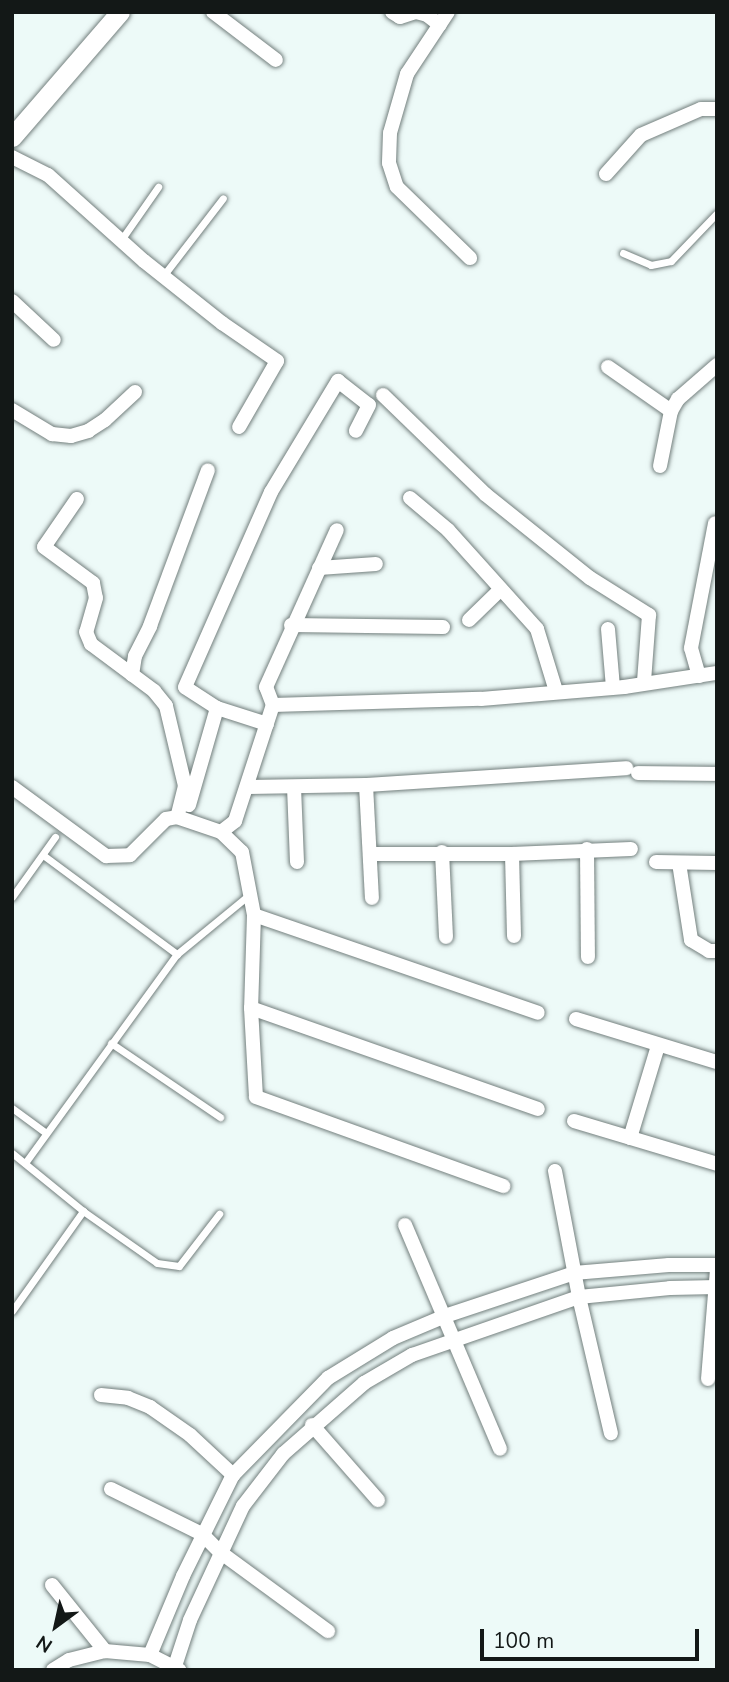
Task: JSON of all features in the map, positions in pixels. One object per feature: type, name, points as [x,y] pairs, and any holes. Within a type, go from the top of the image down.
[{"type":"street","points":[[12,137],[121,12]]},
{"type":"street","points":[[213,12],[276,60]]},
{"type":"street","points":[[392,12],[400,17],[415,12],[427,15],[440,25]]},
{"type":"street","points":[[448,12],[407,74],[390,133],[389,163],[397,187],[470,258]]},
{"type":"street","points":[[606,174],[641,135],[701,109],[717,109]]},
{"type":"street","points":[[12,157],[48,175],[163,276],[222,323],[277,361],[240,427]]},
{"type":"street","points":[[12,301],[54,340]]},
{"type":"street","points":[[660,466],[671,411],[678,399],[717,365]]},
{"type":"street","points":[[608,367],[671,411]]},
{"type":"street","points":[[267,724],[217,708],[185,687],[271,492],[338,381],[369,405],[356,431]]},
{"type":"street","points":[[12,410],[21,418],[52,434],[71,436],[88,431],[105,420],[135,392]]},
{"type":"street","points":[[383,395],[485,494],[590,578],[649,615],[644,682]]},
{"type":"street","points":[[132,675],[135,656],[150,626],[208,470]]},
{"type":"street","points":[[410,498],[448,530],[537,629],[556,691]]},
{"type":"street","points":[[77,499],[44,547],[93,583],[96,598],[87,623],[88,639],[97,649],[154,691],[170,717],[185,786],[181,819]]},
{"type":"street","points":[[699,676],[691,648],[715,523]]},
{"type":"street","points":[[221,832],[235,821],[248,787],[273,705],[266,687],[291,625],[337,530]]},
{"type":"street","points":[[319,568],[376,564]]},
{"type":"street","points":[[469,620],[500,590]]},
{"type":"street","points":[[291,625],[443,628]]},
{"type":"street","points":[[608,629],[612,687]]},
{"type":"street","points":[[273,705],[481,699],[612,687],[717,673]]},
{"type":"street","points":[[181,819],[217,708]]},
{"type":"street","points":[[248,787],[366,785],[632,770],[717,774]]},
{"type":"street","points":[[366,785],[373,898]]},
{"type":"street","points":[[12,787],[106,856],[130,855],[166,819],[181,819],[221,832],[242,852],[254,915],[251,1008],[256,1097],[503,1185]]},
{"type":"street","points":[[294,787],[297,862]]},
{"type":"street","points":[[587,849],[588,957]]},
{"type":"street","points":[[370,854],[512,854],[631,849]]},
{"type":"street","points":[[442,852],[446,937]]},
{"type":"street","points":[[512,854],[514,936]]},
{"type":"street","points":[[656,862],[717,863]]},
{"type":"street","points":[[679,863],[691,940],[709,951],[717,951]]},
{"type":"street","points":[[254,915],[538,1013]]},
{"type":"street","points":[[251,1008],[538,1109]]},
{"type":"street","points":[[576,1019],[717,1062]]},
{"type":"street","points":[[630,1138],[658,1046]]},
{"type":"street","points":[[574,1121],[717,1164]]},
{"type":"street","points":[[555,1171],[579,1297],[611,1433]]},
{"type":"street","points":[[405,1224],[500,1449]]},
{"type":"street","points":[[150,1655],[202,1534],[233,1475],[328,1378],[393,1338],[445,1316],[574,1273],[669,1265],[717,1267],[708,1379]]},
{"type":"street","points":[[53,1670],[69,1660],[105,1651],[150,1655],[177,1668],[190,1619],[243,1506],[283,1454],[312,1425],[364,1383],[412,1355],[579,1297],[670,1288],[716,1287]]},
{"type":"street","points":[[101,1395],[128,1398],[150,1407],[190,1434],[233,1475]]},
{"type":"street","points":[[312,1425],[379,1500]]},
{"type":"street","points":[[111,1489],[202,1534],[220,1552],[328,1631]]},
{"type":"street","points":[[52,1585],[105,1651]]},
{"type":"lane","points":[[121,240],[158,187]]},
{"type":"lane","points":[[163,276],[223,198]]},
{"type":"lane","points":[[623,253],[651,265],[671,261],[717,214]]},
{"type":"lane","points":[[12,897],[55,837]]},
{"type":"lane","points":[[43,855],[177,954]]},
{"type":"lane","points":[[26,1163],[177,954],[251,893]]},
{"type":"lane","points":[[111,1042],[220,1117]]},
{"type":"lane","points":[[12,1108],[46,1133]]},
{"type":"lane","points":[[12,1153],[83,1211],[157,1263],[179,1266],[219,1214]]},
{"type":"lane","points":[[12,1311],[83,1211]]}]
